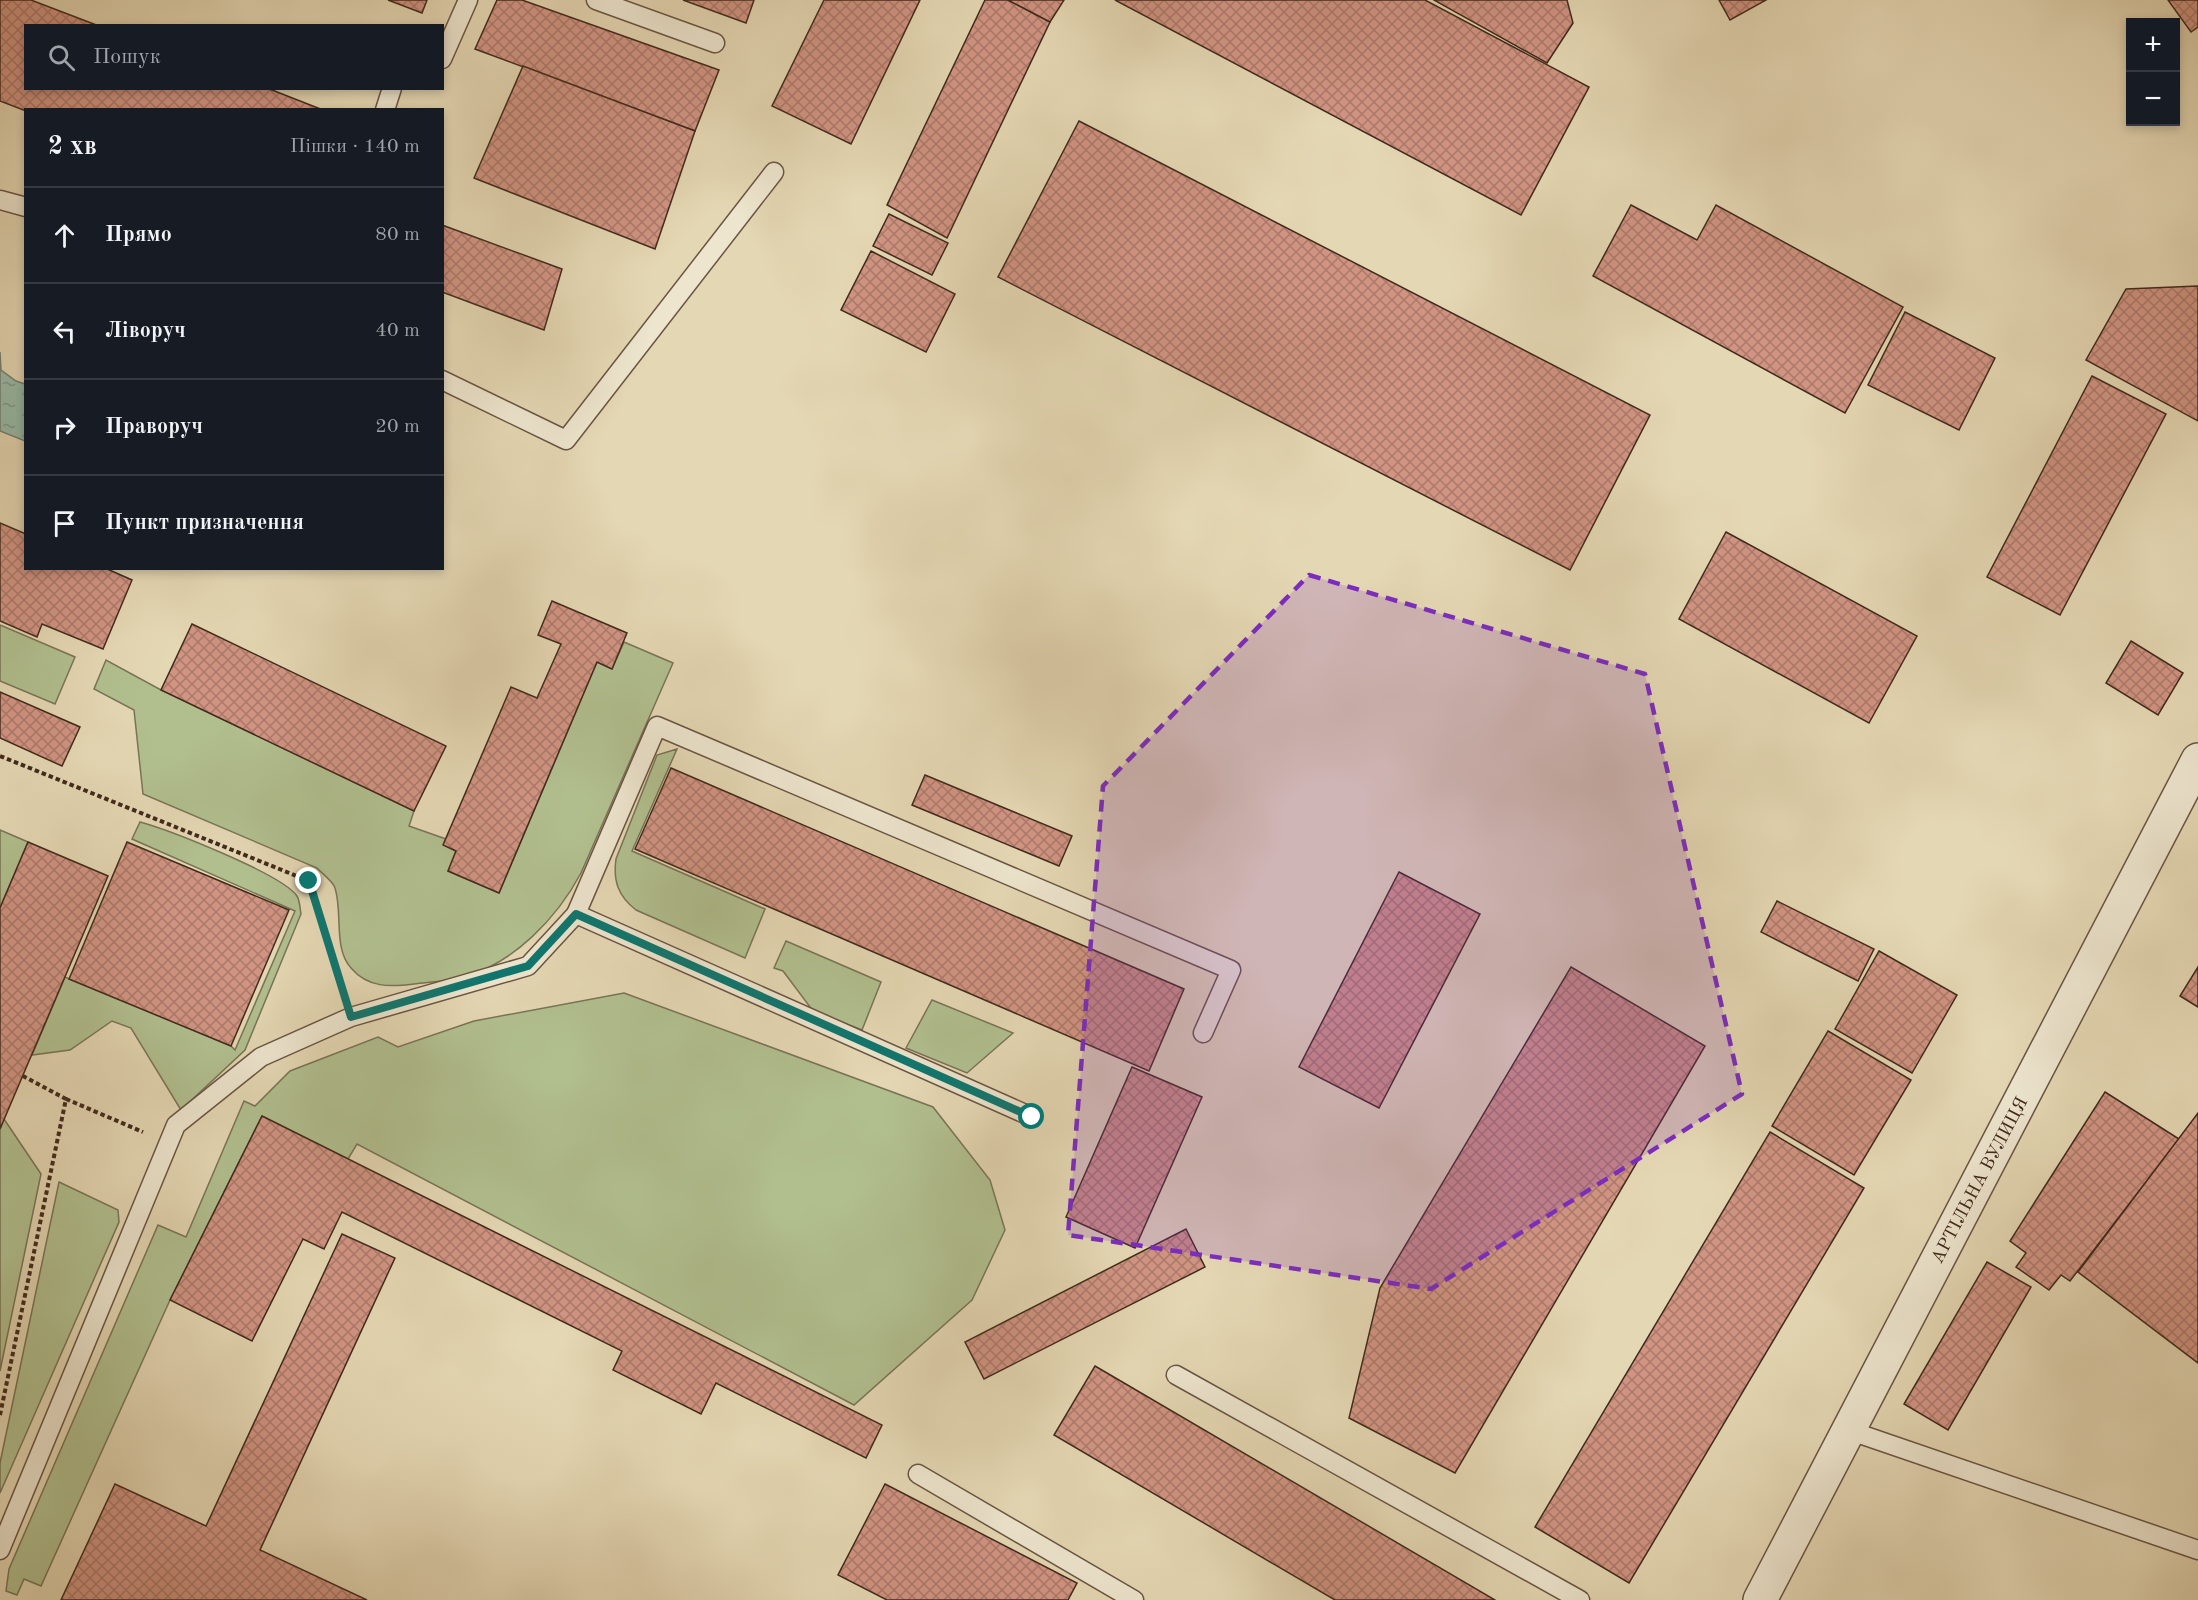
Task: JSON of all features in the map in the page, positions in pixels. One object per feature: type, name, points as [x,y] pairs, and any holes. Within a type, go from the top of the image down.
[{"type":"street","name":"АРТІЛЬНА ВУЛИЦЯ","points":[[1760,1600],[2198,760]]},
{"type":"lane","points":[[444,54],[468,0]]},
{"type":"lane","points":[[596,0],[715,43]]},
{"type":"lane","points":[[386,108],[391,90]]},
{"type":"lane","points":[[444,381],[566,440],[774,172]]},
{"type":"lane","points":[[0,200],[24,206]]},
{"type":"lane","points":[[0,1550],[176,1125],[261,1057],[351,1017],[528,966],[576,914],[657,726],[1230,970],[1203,1033]]},
{"type":"lane","points":[[576,914],[1032,1117]]},
{"type":"lane","points":[[1176,1375],[1580,1600]]},
{"type":"lane","points":[[1848,1430],[2198,1550]]},
{"type":"lane","points":[[918,1474],[1134,1600]]},
{"type":"path","points":[[0,756],[309,881],[351,1017]]},
{"type":"path","points":[[23,1076],[66,1099],[169,1143]]},
{"type":"path","points":[[0,1415],[66,1099]]},
{"type":"highlighted area","points":[[1309,575],[1645,674],[1742,1094],[1431,1289],[1068,1235],[1103,786]]},
{"type":"shaded area","points":[[0,625],[75,657],[55,704],[0,681]]},
{"type":"shaded area","points":[[624,642],[673,663],[581,873],[571,890],[547,922],[532,937],[500,961],[464,977],[405,985],[388,986],[372,983],[351,968],[342,951],[334,885],[317,868],[143,794],[134,710],[94,689],[106,660],[161,690],[414,811],[409,826],[446,839],[444,845],[456,851],[448,871],[499,893],[597,662],[612,669]]},
{"type":"shaded area","points":[[677,749],[632,851],[765,909],[745,958],[636,910],[618,888],[615,874],[616,859],[657,755]]},
{"type":"shaded area","points":[[140,822],[198,843],[270,876],[297,896],[300,905],[301,914],[245,1050],[181,1110],[131,1028],[112,1021],[70,1050],[32,1055],[65,977],[231,1046],[235,1050],[295,911],[132,839]]},
{"type":"shaded area","points":[[0,830],[28,842],[0,908]]},
{"type":"shaded area","points":[[786,941],[881,982],[862,1030],[813,1011],[783,971],[774,968]]},
{"type":"shaded area","points":[[624,993],[933,1107],[990,1180],[1005,1230],[972,1300],[854,1405],[357,1144],[348,1159],[262,1116],[170,1300],[41,1586],[24,1579],[17,1595],[6,1591],[9,1569],[158,1225],[186,1237],[244,1101],[255,1106],[290,1071],[378,1037],[398,1047],[474,1021]]},
{"type":"shaded area","points":[[932,1000],[1013,1033],[967,1073],[906,1048]]},
{"type":"shaded area","points":[[4,1119],[41,1174],[0,1371],[0,1129]]},
{"type":"shaded area","points":[[59,1182],[118,1210],[119,1222],[0,1493],[0,1463]]},
{"type":"water","points":[[0,352],[1,370],[24,384],[24,441],[0,431]]},
{"type":"building","points":[[0,0],[31,0],[94,24],[24,24],[24,90],[272,90],[318,108],[24,108],[24,110],[0,101]]},
{"type":"building","points":[[388,0],[427,0],[422,13]]},
{"type":"building","points":[[497,0],[522,0],[719,70],[695,131],[475,49]]},
{"type":"building","points":[[683,0],[754,0],[746,23]]},
{"type":"building","points":[[824,0],[920,0],[851,144],[772,106]]},
{"type":"building","points":[[985,0],[1008,0],[1050,22],[947,238],[887,205]]},
{"type":"building","points":[[1008,0],[1064,0],[1050,22]]},
{"type":"building","points":[[1115,0],[1425,0],[1589,87],[1521,215]]},
{"type":"building","points":[[1434,0],[1567,0],[1573,23],[1547,63]]},
{"type":"building","points":[[1719,0],[1766,0],[1730,20]]},
{"type":"building","points":[[2168,0],[2198,0],[2198,27],[2191,32]]},
{"type":"building","points":[[523,66],[695,131],[655,249],[474,178]]},
{"type":"building","points":[[1079,121],[1650,415],[1570,570],[998,277]]},
{"type":"building","points":[[1631,205],[1697,240],[1716,205],[1903,307],[1845,413],[1593,276]]},
{"type":"building","points":[[889,214],[948,243],[932,275],[873,246]]},
{"type":"building","points":[[444,226],[562,269],[544,330],[444,293]]},
{"type":"building","points":[[871,251],[955,294],[926,352],[841,310]]},
{"type":"building","points":[[2198,286],[2198,421],[2086,360],[2126,289]]},
{"type":"building","points":[[1905,312],[1995,358],[1959,430],[1868,385]]},
{"type":"building","points":[[2092,376],[2166,414],[2060,615],[1987,577]]},
{"type":"building","points":[[0,523],[24,533],[24,570],[110,570],[132,580],[103,649],[42,624],[37,637],[0,621]]},
{"type":"building","points":[[1726,532],[1917,636],[1869,723],[1679,619]]},
{"type":"building","points":[[552,601],[627,633],[612,669],[597,662],[499,893],[448,871],[456,851],[443,845],[511,687],[537,698],[561,644],[538,635]]},
{"type":"building","points":[[192,624],[446,746],[414,811],[161,690]]},
{"type":"building","points":[[2131,641],[2183,673],[2158,715],[2106,683]]},
{"type":"building","points":[[0,692],[80,727],[62,766],[0,738]]},
{"type":"building","points":[[671,768],[1184,989],[1149,1071],[635,849]]},
{"type":"building","points":[[925,775],[1072,836],[1059,866],[912,805]]},
{"type":"building","points":[[28,842],[108,876],[0,1129],[0,908]]},
{"type":"building","points":[[127,842],[289,910],[231,1046],[69,979]]},
{"type":"building","points":[[1399,872],[1480,914],[1379,1108],[1299,1067]]},
{"type":"building","points":[[1777,901],[1874,949],[1858,981],[1761,932]]},
{"type":"building","points":[[1879,951],[1957,995],[1912,1073],[1835,1029]]},
{"type":"building","points":[[1571,967],[1705,1046],[1455,1473],[1349,1418],[1380,1288]]},
{"type":"building","points":[[2198,967],[2198,1007],[2180,996]]},
{"type":"building","points":[[1828,1031],[1911,1080],[1854,1175],[1772,1126]]},
{"type":"building","points":[[1132,1067],[1202,1097],[1135,1248],[1066,1217]]},
{"type":"building","points":[[2105,1092],[2179,1139],[2070,1281],[2061,1275],[2049,1290],[2016,1267],[2026,1253],[2010,1241]]},
{"type":"building","points":[[2198,1113],[2198,1363],[2078,1272]]},
{"type":"building","points":[[262,1116],[882,1425],[866,1458],[716,1383],[701,1414],[613,1370],[622,1351],[342,1212],[324,1249],[303,1239],[252,1341],[170,1300]]},
{"type":"building","points":[[1770,1132],[1864,1188],[1629,1583],[1535,1527]]},
{"type":"building","points":[[1186,1229],[1205,1267],[984,1379],[965,1342]]},
{"type":"building","points":[[342,1234],[395,1258],[260,1550],[367,1600],[61,1600],[115,1484],[206,1526]]},
{"type":"building","points":[[1987,1262],[2031,1287],[1948,1430],[1904,1404]]},
{"type":"building","points":[[1095,1366],[1495,1600],[1335,1600],[1054,1435]]},
{"type":"building","points":[[885,1484],[1077,1583],[1068,1600],[887,1600],[838,1575]]},
{"type":"route","points":[[309,881],[351,1017],[528,966],[576,914],[1032,1117]]}]
